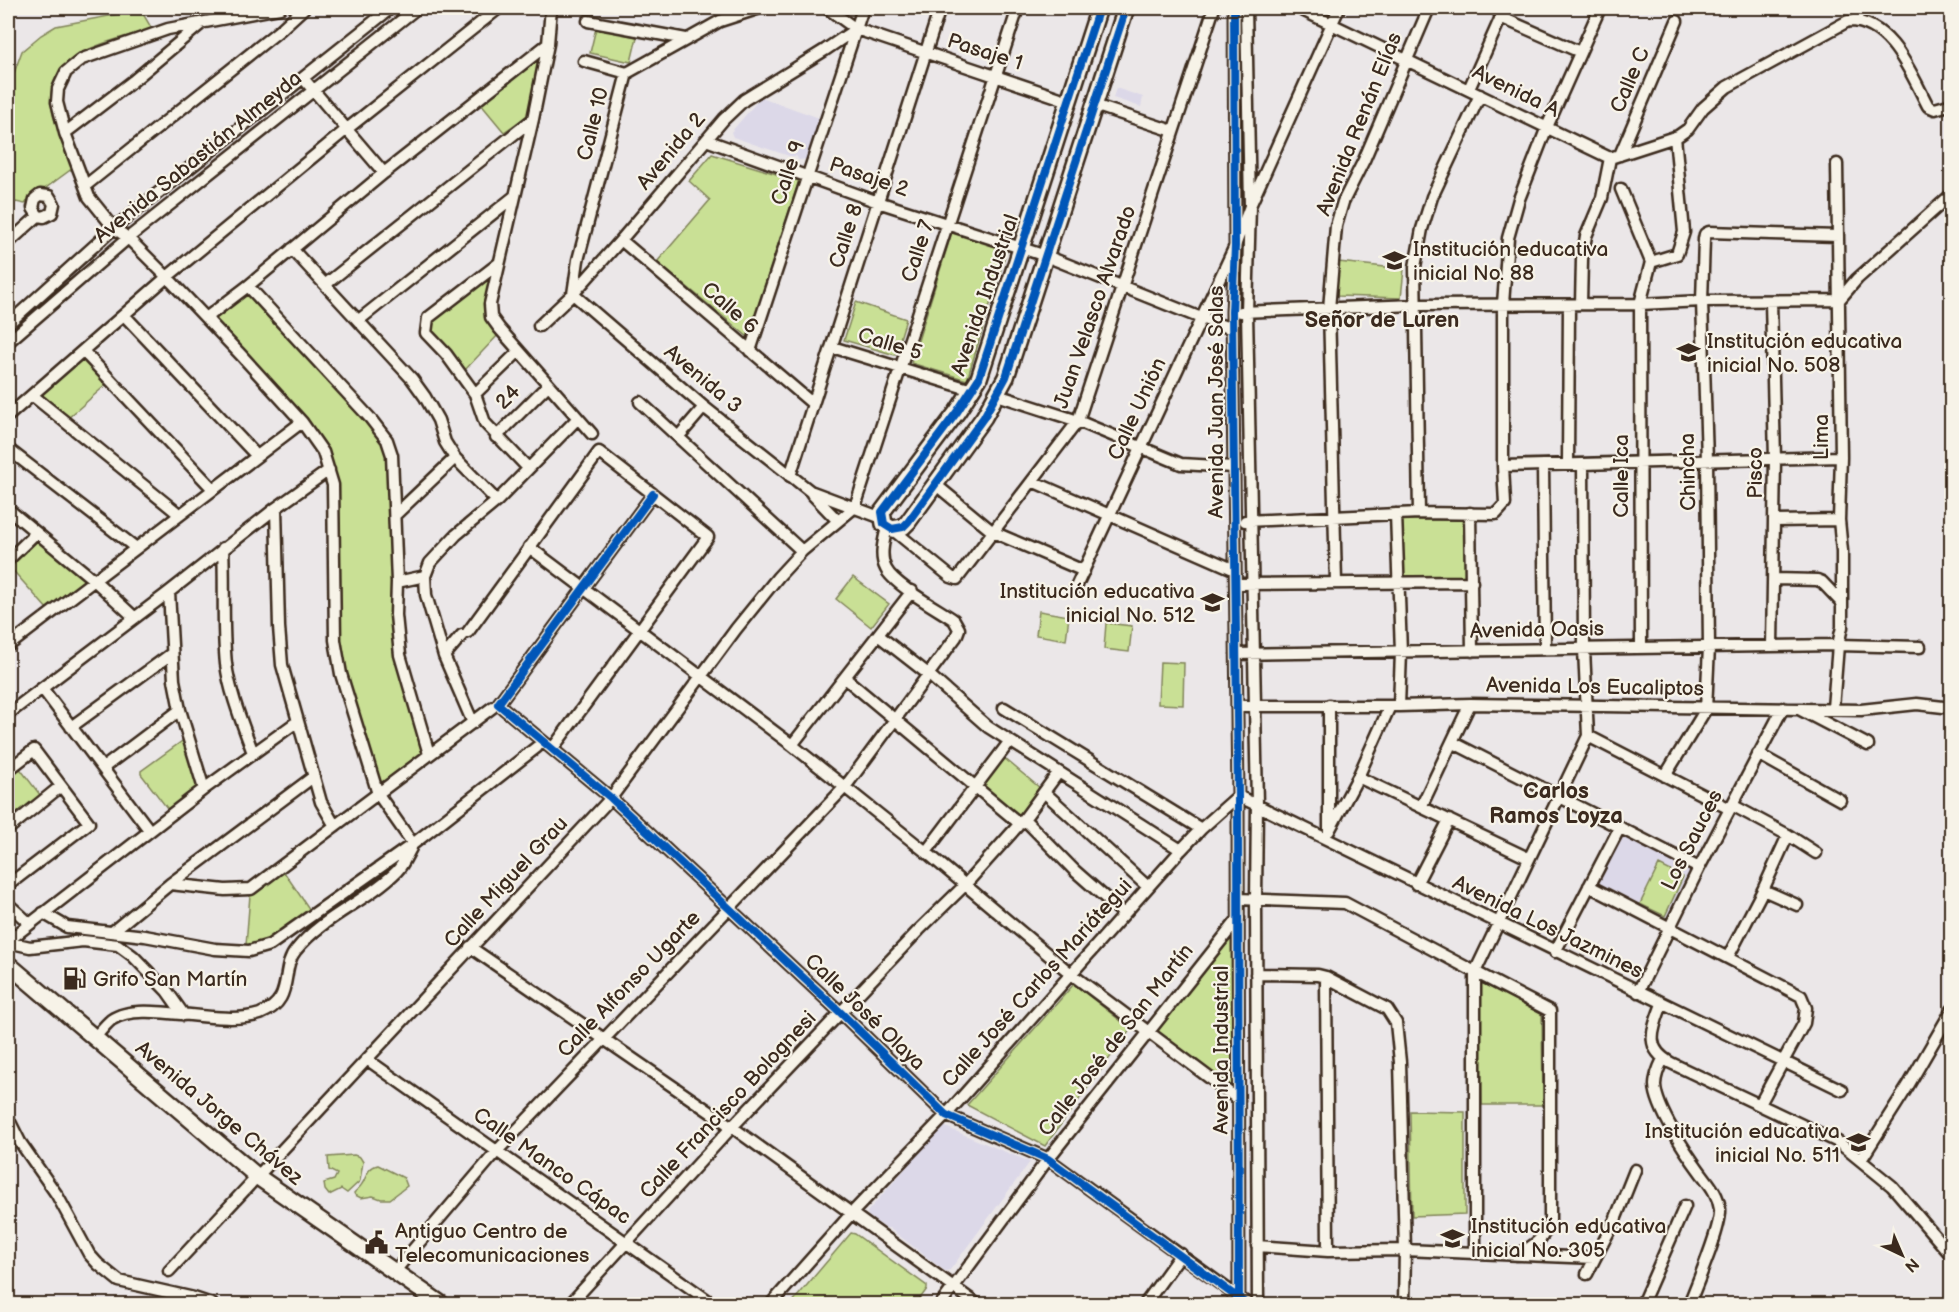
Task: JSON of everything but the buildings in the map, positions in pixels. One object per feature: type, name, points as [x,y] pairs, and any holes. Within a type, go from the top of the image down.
[{"type":"street","points":[[86,186],[280,30],[304,8]]},
{"type":"street","name":"Avenida Sabastián Almeyda","points":[[8,324],[114,228],[391,8]]},
{"type":"street","name":"Avenida Sabastián Almeyda","points":[[8,342],[128,238],[417,8]]},
{"type":"street","points":[[8,416],[167,277],[499,8]]},
{"type":"street","points":[[551,8],[548,44],[533,119],[491,294],[491,316],[518,352],[592,434]]},
{"type":"street","name":"Calle 10","points":[[573,294],[578,260],[627,73],[720,21],[760,8]]},
{"type":"street","name":"Pasaje 1","points":[[827,8],[856,29],[1069,101]]},
{"type":"street","name":"Calle 9","points":[[750,351],[863,8]]},
{"type":"street","name":"Calle 8","points":[[790,476],[940,8]]},
{"type":"street","name":"Calle 7","points":[[855,507],[1018,8]]},
{"type":"street","name":"Avenida Industrial","points":[[1099,8],[979,378],[882,512],[887,525],[903,527],[908,522],[984,417],[1006,377],[1126,8]]},
{"type":"street","name":"Juan Velasco Alvarado","points":[[887,525],[951,577],[957,579],[1078,421],[1214,8]]},
{"type":"street","name":"Avenida Juan José Salas","points":[[1233,8],[1235,246],[1232,328],[1238,796]]},
{"type":"street","name":"Avenida Juan José Salas","points":[[1246,8],[1250,206],[1247,312],[1257,803],[1258,1305]]},
{"type":"street","name":"Avenida A","points":[[1298,8],[1547,127],[1615,156]]},
{"type":"street","points":[[1235,246],[1250,206],[1339,8]]},
{"type":"street","name":"Avenida Renán Elías","points":[[1336,582],[1329,309],[1334,246],[1343,202],[1364,160],[1429,8]]},
{"type":"street","points":[[1234,521],[1419,513],[1496,514],[1501,510],[1505,504],[1503,304],[1505,256],[1510,226],[1547,127],[1600,8]]},
{"type":"street","points":[[1856,21],[1860,8]]},
{"type":"street","points":[[280,30],[274,9],[168,29],[82,59],[66,72],[58,89],[57,102],[65,133],[89,197],[114,228],[128,238],[167,277],[302,422],[323,452],[333,485],[335,640],[341,674],[378,794],[413,844]]},
{"type":"street","points":[[1469,89],[1502,12],[1580,52]]},
{"type":"street","points":[[588,21],[686,39]]},
{"type":"street","name":"Calle C","points":[[1581,304],[1582,259],[1586,236],[1602,198],[1615,156],[1677,21]]},
{"type":"street","points":[[1615,156],[1675,137],[1688,129],[1703,108],[1728,87],[1843,22],[1856,21],[1872,27],[1890,41],[1928,106],[1935,109],[1952,104]]},
{"type":"street","points":[[65,133],[202,23]]},
{"type":"street","points":[[168,29],[176,46]]},
{"type":"street","name":"Avenida 2","points":[[539,326],[573,294],[744,100],[856,29]]},
{"type":"street","points":[[206,318],[384,173],[548,44]]},
{"type":"street","points":[[584,61],[627,73]]},
{"type":"street","points":[[303,78],[384,173]]},
{"type":"street","points":[[1234,94],[1248,93]]},
{"type":"street","points":[[1419,513],[1415,267],[1426,214],[1432,197],[1480,95]]},
{"type":"street","points":[[1094,105],[1173,131]]},
{"type":"street","points":[[326,284],[533,119]]},
{"type":"street","points":[[1621,189],[1651,262],[1677,254],[1684,232],[1675,137]]},
{"type":"street","name":"Pasaje 2","points":[[706,141],[878,202],[1046,256],[1201,318],[1232,328]]},
{"type":"street","name":"Lima","points":[[1833,708],[1838,645],[1842,627],[1842,551],[1839,520],[1837,164]]},
{"type":"street","points":[[1232,312],[1416,305],[1569,305],[1839,300],[1857,279],[1952,194]]},
{"type":"street","points":[[359,320],[391,292],[515,196]]},
{"type":"street","points":[[8,243],[38,216]]},
{"type":"street","name":"Chincha","points":[[1706,709],[1709,646],[1702,301],[1705,234],[1709,232],[1838,236]]},
{"type":"street","name":"Calle 6","points":[[621,240],[813,404]]},
{"type":"street","name":"Calle Unión","points":[[1075,589],[1139,447],[1235,246]]},
{"type":"street","points":[[292,249],[359,320],[425,397],[438,420],[445,442],[455,458],[497,501]]},
{"type":"street","name":"Calle Ica","points":[[1641,648],[1640,304],[1651,262]]},
{"type":"street","points":[[498,264],[428,318],[426,333],[446,354],[475,394],[485,423],[528,468]]},
{"type":"street","points":[[248,286],[370,418],[387,440],[392,454],[397,582],[396,615],[400,655],[429,754]]},
{"type":"street","name":"Avenida 3","points":[[573,294],[704,407],[810,491],[837,520]]},
{"type":"street","name":"Pisco","points":[[1772,301],[1775,459],[1775,579],[1772,646]]},
{"type":"street","points":[[1569,305],[1569,464]]},
{"type":"street","points":[[124,315],[256,455]]},
{"type":"street","name":"Calle 5","points":[[832,347],[972,390]]},
{"type":"street","points":[[83,351],[213,489]]},
{"type":"street","points":[[475,394],[518,352]]},
{"type":"street","name":"24","points":[[496,437],[548,385]]},
{"type":"street","points":[[32,395],[180,515]]},
{"type":"street","points":[[997,395],[1078,421],[1181,464],[1234,467]]},
{"type":"street","points":[[640,402],[802,551]]},
{"type":"street","points":[[679,436],[704,407]]},
{"type":"street","points":[[473,723],[444,656],[426,595],[425,576],[430,563],[456,535],[497,501],[577,419]]},
{"type":"street","points":[[8,646],[302,422]]},
{"type":"street","points":[[8,449],[136,548]]},
{"type":"street","points":[[444,656],[465,634],[599,452],[708,537],[553,748]]},
{"type":"street","points":[[1503,466],[1840,457]]},
{"type":"street","points":[[395,515],[455,458]]},
{"type":"street","points":[[1476,1252],[1475,972],[1588,736],[1584,649],[1583,464]]},
{"type":"street","points":[[1544,465],[1545,649]]},
{"type":"street","points":[[8,714],[169,592],[223,548],[329,470]]},
{"type":"street","points":[[1032,481],[1235,570]]},
{"type":"street","points":[[935,484],[993,532],[1083,571]]},
{"type":"street","name":"Avenida 3","points":[[810,491],[855,507],[887,525]]},
{"type":"street","points":[[170,884],[225,890],[251,889],[473,723],[495,705],[653,494]]},
{"type":"street","name":"Calle Miguel Grau","points":[[169,1271],[611,798],[736,629],[778,577],[802,551],[855,507]]},
{"type":"street","points":[[276,508],[282,664],[321,802],[335,826]]},
{"type":"street","points":[[8,509],[94,580],[134,617]]},
{"type":"street","points":[[1470,513],[1472,651]]},
{"type":"street","points":[[1329,836],[1394,706],[1401,652],[1396,514]]},
{"type":"street","points":[[1774,521],[1839,520]]},
{"type":"street","points":[[792,745],[912,591],[893,579],[885,568],[883,558],[887,525]]},
{"type":"street","points":[[8,561],[36,533]]},
{"type":"street","points":[[529,547],[792,745],[926,852],[1070,973],[1239,1100]]},
{"type":"street","points":[[223,548],[226,666],[253,753]]},
{"type":"street","points":[[397,582],[425,576]]},
{"type":"street","points":[[1775,579],[1817,580],[1822,582],[1842,603]]},
{"type":"street","points":[[1235,584],[1472,582]]},
{"type":"street","name":"Calle Alfonso Ugarte","points":[[394,1272],[497,1151],[845,787],[896,720],[956,637],[959,629],[954,620],[912,591]]},
{"type":"street","points":[[169,592],[171,654],[180,710],[204,789]]},
{"type":"street","points":[[878,635],[928,674],[988,727],[1181,850]]},
{"type":"street","name":"Avenida Oasis","points":[[1236,654],[1709,646],[1920,647]]},
{"type":"street","points":[[71,727],[171,654]]},
{"type":"street","points":[[845,678],[977,787],[1022,821],[1124,914]]},
{"type":"street","points":[[42,688],[150,831]]},
{"type":"street","points":[[1421,807],[1470,704]]},
{"type":"street","name":"Avenida Los Eucaliptos","points":[[1237,706],[1470,704],[1861,710],[1917,704],[1952,708]]},
{"type":"street","name":"Calle José Olaya","points":[[495,705],[553,748],[611,798],[841,1013],[946,1115],[1048,1159],[1181,1254],[1242,1303]]},
{"type":"street","points":[[1329,705],[1329,836]]},
{"type":"street","points":[[1004,708],[1201,829]]},
{"type":"street","name":"Los Sauces","points":[[1638,992],[1699,868],[1783,708]]},
{"type":"street","points":[[1797,708],[1868,745]]},
{"type":"street","points":[[1665,776],[1706,709]]},
{"type":"street","points":[[103,768],[180,710]]},
{"type":"street","points":[[8,942],[29,923],[204,789],[298,722]]},
{"type":"street","points":[[1588,736],[1788,835],[1816,853]]},
{"type":"street","points":[[926,852],[1010,741]]},
{"type":"street","points":[[1452,742],[1699,868]]},
{"type":"street","points":[[44,913],[67,927],[215,949],[249,951],[270,945],[413,844],[537,747]]},
{"type":"street","points":[[8,770],[34,750],[89,823],[8,885]]},
{"type":"street","points":[[1758,754],[1840,800]]},
{"type":"street","name":"Calle Francisco Bolognesi","points":[[570,1305],[732,1127],[919,930],[964,886],[1022,821],[1058,773]]},
{"type":"street","points":[[112,932],[189,869],[313,777]]},
{"type":"street","points":[[1359,777],[1528,858]]},
{"type":"street","points":[[8,829],[61,786]]},
{"type":"street","points":[[1044,792],[1148,887]]},
{"type":"street","name":"Avenida Industrial","points":[[1238,796],[1242,1303]]},
{"type":"street","name":"Avenida Los Jazmines","points":[[1238,796],[1329,836],[1416,884],[1842,1090]]},
{"type":"street","name":"Calle José Carlos Mariátegui","points":[[771,1305],[851,1214],[946,1115],[1181,850],[1238,796]]},
{"type":"street","points":[[1416,884],[1449,820]]},
{"type":"street","points":[[1555,952],[1620,827]]},
{"type":"street","points":[[1728,957],[1763,890],[1788,835]]},
{"type":"street","points":[[95,1037],[112,1019],[136,1011],[238,1018],[257,1015],[268,1010],[279,999],[286,985],[294,952],[320,925],[370,892],[398,870],[413,844]]},
{"type":"street","points":[[189,869],[192,887]]},
{"type":"street","points":[[1589,886],[1801,996],[1806,1008],[1804,1023],[1760,1104]]},
{"type":"street","points":[[1763,890],[1797,905]]},
{"type":"street","points":[[1238,899],[1345,903],[1550,1011],[1550,1221],[1546,1233],[1536,1245],[1517,1255]]},
{"type":"street","points":[[8,904],[29,923]]},
{"type":"street","name":"Calle José de San Martín","points":[[941,1305],[1048,1159],[1146,1032],[1239,918]]},
{"type":"street","points":[[8,942],[30,947],[83,941],[118,945],[133,956],[167,991],[184,1015]]},
{"type":"street","points":[[471,947],[732,1127],[977,1305]]},
{"type":"street","name":"Avenida Jorge Chávez","points":[[8,964],[258,1177],[441,1305]]},
{"type":"street","points":[[1256,974],[1326,977],[1386,1009],[1396,1023],[1400,1062],[1405,1250],[1404,1305]]},
{"type":"street","points":[[1326,977],[1328,1251]]},
{"type":"street","points":[[1662,1004],[1655,1023],[1653,1041],[1658,1055],[1838,1142],[1892,1186],[1952,1256]]},
{"type":"street","points":[[1862,1160],[1952,1010]]},
{"type":"street","points":[[1663,1059],[1655,1086],[1660,1103],[1671,1127],[1718,1197],[1720,1212],[1689,1305]]},
{"type":"street","name":"Calle Manco Cápac","points":[[368,1060],[713,1305]]},
{"type":"street","points":[[8,1118],[20,1142],[57,1195],[89,1254],[98,1264],[118,1281],[194,1298],[212,1305]]},
{"type":"street","points":[[1587,1274],[1615,1221],[1635,1170]]},
{"type":"street","points":[[1641,1305],[1685,1206]]},
{"type":"street","points":[[1257,1246],[1328,1251],[1405,1250],[1595,1258]]},
{"type":"street","points":[[1145,1305],[1181,1254]]},
{"type":"shaded area","points":[[1116,88],[1143,97],[1141,107],[1113,98]]},
{"type":"shaded area","points":[[761,97],[822,119],[807,159],[799,160],[796,156],[789,156],[733,137],[731,132]]},
{"type":"shaded area","points":[[1621,835],[1694,870],[1668,924],[1595,885]]},
{"type":"shaded area","points":[[943,1126],[1030,1162],[950,1270],[945,1271],[889,1228],[868,1216],[867,1212]]},
{"type":"green space","points":[[130,12],[142,12],[152,29],[116,39],[80,54],[66,64],[56,77],[51,94],[53,115],[73,168],[43,190],[35,192],[25,204],[16,202],[8,209],[10,84],[22,51],[56,26]]},
{"type":"green space","points":[[596,28],[637,37],[631,62],[590,53]]},
{"type":"green space","points":[[530,61],[539,62],[541,68],[531,113],[504,132],[480,103]]},
{"type":"green space","points":[[712,154],[799,181],[748,337],[657,262],[710,200],[689,181]]},
{"type":"green space","points":[[952,232],[1007,249],[967,380],[911,363]]},
{"type":"green space","points":[[1338,262],[1404,269],[1401,298],[1337,296]]},
{"type":"green space","points":[[490,277],[491,293],[487,305],[488,317],[491,325],[499,334],[465,370],[429,328],[429,324]]},
{"type":"green space","points":[[243,293],[249,294],[372,427],[383,443],[390,463],[392,594],[425,752],[385,784],[377,778],[343,661],[338,602],[338,484],[332,461],[321,440],[214,319],[216,314]]},
{"type":"green space","points":[[856,302],[906,319],[895,355],[844,340]]},
{"type":"green space","points":[[79,358],[84,358],[107,384],[68,418],[40,395],[42,389]]},
{"type":"green space","points":[[1400,520],[1467,520],[1467,576],[1400,577]]},
{"type":"green space","points":[[35,541],[40,542],[83,576],[84,583],[48,610],[9,566]]},
{"type":"green space","points":[[853,577],[889,604],[871,627],[836,599]]},
{"type":"green space","points":[[1039,611],[1069,616],[1066,640],[1036,635]]},
{"type":"green space","points":[[1106,623],[1132,626],[1129,652],[1104,649]]},
{"type":"green space","points":[[1160,662],[1184,663],[1183,705],[1158,704]]},
{"type":"green space","points":[[185,739],[199,786],[170,812],[141,771]]},
{"type":"green space","points":[[1004,758],[1040,788],[1018,818],[981,787]]},
{"type":"green space","points":[[18,766],[41,796],[8,822],[8,774]]},
{"type":"green space","points":[[1659,865],[1683,877],[1665,916],[1640,904]]},
{"type":"green space","points":[[284,872],[310,910],[271,937],[246,945],[250,895]]},
{"type":"green space","points":[[1231,938],[1233,1091],[1154,1031]]},
{"type":"green space","points":[[1480,982],[1542,1014],[1543,1105],[1482,1105]]},
{"type":"green space","points":[[1074,984],[1131,1029],[1045,1146],[967,1105]]},
{"type":"green space","points":[[1410,1111],[1465,1112],[1465,1214],[1412,1216]]},
{"type":"green space","points":[[354,1155],[360,1157],[363,1162],[360,1181],[347,1193],[341,1189],[329,1195],[324,1183],[334,1180],[337,1174],[329,1170],[328,1157]]},
{"type":"green space","points":[[378,1165],[404,1178],[407,1186],[390,1199],[373,1196],[361,1198],[355,1195],[354,1193],[369,1170]]},
{"type":"green space","points":[[851,1233],[927,1286],[916,1304],[791,1304]]},
{"type":"cycle path","points":[[1099,8],[979,378],[957,412],[882,512],[884,524],[892,529],[903,527],[908,522],[984,417],[1006,377],[1126,8]]},
{"type":"cycle path","points":[[1234,8],[1235,246],[1232,312],[1238,796],[1239,1304]]},
{"type":"cycle path","points":[[653,494],[498,704],[611,798],[841,1013],[946,1115],[1048,1159],[1245,1303]]},
{"type":"place","name":"Institución educativa inicial No. 88","points":[[1395,261]]},
{"type":"place","name":"Institución educativa inicial No. 508","points":[[1689,353]]},
{"type":"place","name":"Institución educativa inicial No. 512","points":[[1213,603]]},
{"type":"place","name":"Grifo San Martín","points":[[75,979]]},
{"type":"place","name":"Institución educativa inicial No. 511","points":[[1858,1143]]},
{"type":"place","name":"Institución educativa inicial No. 305","points":[[1453,1238]]},
{"type":"place","name":"Antiguo Centro de Telecomunicaciones","points":[[377,1243]]},
{"type":"district","name":"Señor de Luren","points":[[1382,320]]},
{"type":"district","name":"Carlos Ramos Loyza","points":[[1556,804]]}]
